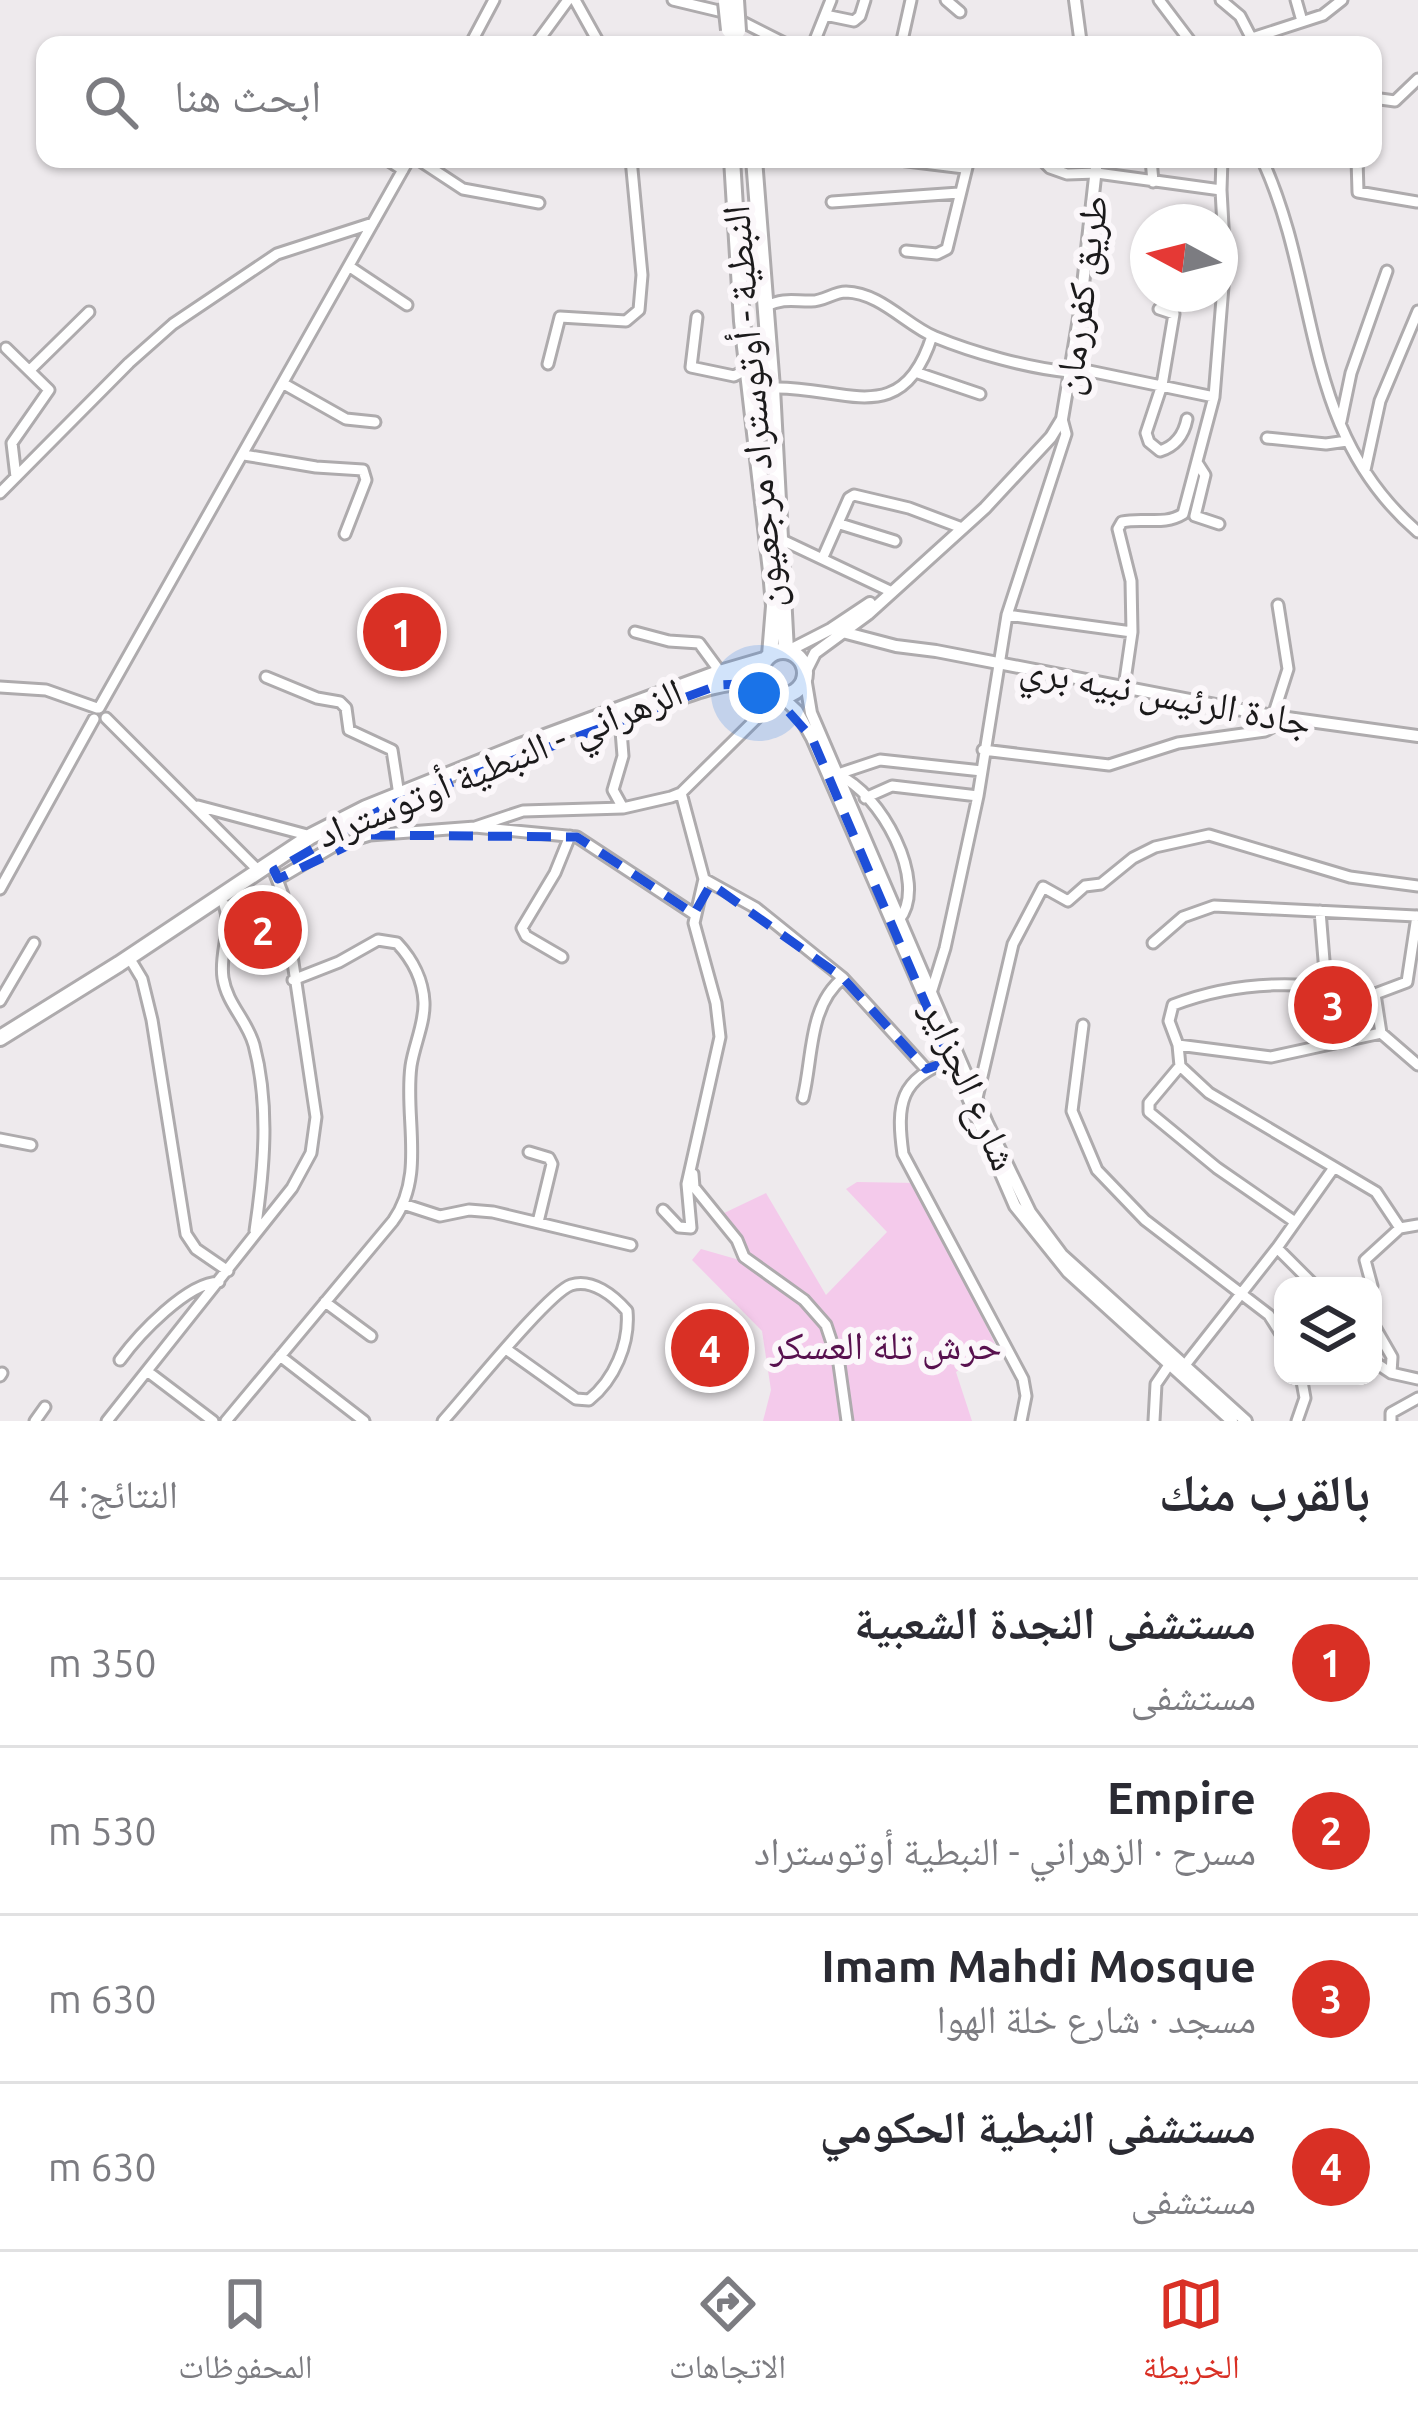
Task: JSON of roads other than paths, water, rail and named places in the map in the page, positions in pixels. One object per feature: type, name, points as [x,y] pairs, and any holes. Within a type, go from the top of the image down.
[{"type":"highway","points":[[731,1],[734,36]]},
{"type":"highway","name":"النبطية - أوتوستراد مرجعيون","points":[[732,168],[738,271],[772,589],[767,658]]},
{"type":"highway","name":"النبطية - أوتوستراد مرجعيون","points":[[755,168],[787,651]]},
{"type":"highway","points":[[736,238],[746,248],[761,237]]},
{"type":"highway","points":[[738,271],[750,264],[763,271]]},
{"type":"highway","points":[[787,651],[797,656],[805,675],[796,691],[773,690],[767,658],[787,651]]},
{"type":"highway","name":"الزهراني - النبطية أوتوستراد","points":[[0,1038],[270,874],[311,836],[399,795],[767,658]]},
{"type":"highway","name":"الزهراني - النبطية أوتوستراد","points":[[0,1049],[307,847],[388,806],[718,686],[741,680],[773,690]]},
{"type":"main road","points":[[1075,0],[1080,36]]},
{"type":"main road","name":"طريق كفررمان","points":[[889,590],[962,529],[1051,437],[1062,419],[1097,168]]},
{"type":"main road","points":[[787,651],[868,614],[889,590]]},
{"type":"main road","points":[[805,675],[815,653],[889,590]]},
{"type":"main road","points":[[868,614],[874,635]]},
{"type":"main road","points":[[841,629],[915,647]]},
{"type":"main road","points":[[841,629],[915,647]]},
{"type":"main road","name":"جادة الرئيس نبيه بري","points":[[915,647],[1273,716],[1418,736]]},
{"type":"main road","name":"شارع الجزاير","points":[[805,675],[808,706],[899,920],[1016,1187],[1042,1231],[1062,1255],[1246,1421]]},
{"type":"main road","name":"شارع الجزاير","points":[[773,690],[796,710],[812,739],[996,1168],[1025,1222],[1068,1272],[1227,1419]]},
{"type":"street","points":[[475,36],[494,0]]},
{"type":"street","points":[[542,36],[572,0],[594,36]]},
{"type":"street","points":[[673,0],[723,12],[770,36]]},
{"type":"street","points":[[817,36],[831,0]]},
{"type":"street","points":[[825,15],[854,21],[865,0]]},
{"type":"street","points":[[903,36],[911,0]]},
{"type":"street","points":[[946,0],[960,12]]},
{"type":"street","points":[[1221,0],[1240,16],[1250,36]]},
{"type":"street","points":[[1296,0],[1302,21]]},
{"type":"street","points":[[1267,36],[1323,16],[1342,0]]},
{"type":"street","points":[[1164,3],[1187,36]]},
{"type":"street","points":[[1382,99],[1395,101],[1418,79]]},
{"type":"street","points":[[0,889],[405,168]]},
{"type":"street","points":[[434,168],[463,190],[539,203]]},
{"type":"street","points":[[548,364],[560,317],[626,321],[640,310],[642,275],[633,168]]},
{"type":"street","points":[[906,251],[927,255],[947,249],[966,168]]},
{"type":"street","points":[[1053,168],[1058,172],[1084,168]]},
{"type":"street","points":[[1104,168],[1153,182],[1221,190]]},
{"type":"street","points":[[1152,168],[1153,182]]},
{"type":"street","points":[[1124,687],[1132,592],[1118,529],[1122,522],[1167,521],[1183,514],[1198,464],[1214,397],[1225,262],[1222,168]]},
{"type":"street","points":[[1266,168],[1298,264],[1318,370],[1347,442],[1418,532]]},
{"type":"street","points":[[1357,168],[1358,192],[1417,202]]},
{"type":"street","points":[[832,202],[959,194]]},
{"type":"street","points":[[0,493],[129,363],[189,313],[277,254],[374,223]]},
{"type":"street","points":[[350,267],[407,305]]},
{"type":"street","points":[[1341,421],[1351,373],[1387,271]]},
{"type":"street","points":[[766,306],[785,298],[818,301],[848,292],[897,311],[932,336],[1036,367],[1070,369],[1214,397]]},
{"type":"street","points":[[1365,470],[1380,401],[1418,310]]},
{"type":"street","points":[[31,369],[89,312]]},
{"type":"street","points":[[1168,312],[1174,314],[1149,442],[1160,451],[1166,449],[1184,434],[1187,418]]},
{"type":"street","points":[[697,317],[691,367],[734,376],[748,369]]},
{"type":"street","points":[[772,388],[876,398],[918,373],[932,336]]},
{"type":"street","points":[[6,348],[49,392],[5,446],[16,477]]},
{"type":"street","points":[[918,373],[980,394]]},
{"type":"street","points":[[284,384],[346,419],[374,422]]},
{"type":"street","points":[[931,993],[978,796],[1007,615],[1066,434],[1062,419]]},
{"type":"street","points":[[1267,438],[1347,442]]},
{"type":"street","points":[[244,455],[363,470],[366,480],[345,535]]},
{"type":"street","points":[[1198,464],[1205,475],[1196,516],[1219,524]]},
{"type":"street","points":[[823,557],[854,495],[909,508],[962,529]]},
{"type":"street","points":[[1406,521],[1416,512]]},
{"type":"street","points":[[840,524],[895,541]]},
{"type":"street","points":[[778,538],[889,590]]},
{"type":"street","points":[[1273,716],[1288,669],[1279,605]]},
{"type":"street","points":[[1007,615],[1132,632]]},
{"type":"street","points":[[635,632],[702,645],[721,673]]},
{"type":"street","points":[[266,676],[317,698],[340,702],[346,708],[349,730],[392,750],[399,795]]},
{"type":"street","points":[[0,687],[46,690],[79,701],[270,874],[314,1094],[314,1143],[292,1188],[107,1421]]},
{"type":"street","points":[[475,827],[524,811],[623,808],[681,793],[765,710],[773,690]]},
{"type":"street","points":[[620,718],[623,755],[613,790],[623,808]]},
{"type":"street","points":[[983,751],[1108,765],[1178,742],[1265,731],[1290,718]]},
{"type":"street","points":[[899,920],[905,914],[908,886],[905,855],[865,798],[838,775],[880,760],[982,771]]},
{"type":"street","points":[[865,798],[892,786],[978,796]]},
{"type":"street","points":[[663,1210],[679,1227],[691,1228],[686,1192],[720,1037],[694,914],[704,879],[681,793]]},
{"type":"street","points":[[198,806],[311,836]]},
{"type":"street","points":[[270,874],[370,835],[475,827],[571,836],[694,914]]},
{"type":"street","points":[[977,1099],[1013,944],[1043,887],[1070,901],[1085,886],[1101,884],[1155,847],[1209,835],[1350,877],[1418,886]]},
{"type":"street","points":[[562,957],[526,936],[522,928],[571,836]]},
{"type":"street","points":[[704,879],[756,908],[843,978],[926,1069]]},
{"type":"street","points":[[224,904],[229,926],[222,962],[224,983],[232,1009],[254,1045],[262,1121],[265,1170],[254,1236]]},
{"type":"street","points":[[1153,944],[1183,917],[1214,906],[1417,916],[1407,982],[1375,994],[1326,985],[1259,985],[1176,1003],[1169,1021],[1180,1066],[1209,1094],[1376,1192],[1400,1228]]},
{"type":"street","points":[[1320,911],[1326,985]]},
{"type":"street","points":[[226,1421],[393,1222],[403,1204],[412,1156],[411,1064],[424,1005],[412,962],[397,943],[378,940],[293,980]]},
{"type":"street","points":[[0,1001],[34,943]]},
{"type":"street","points":[[133,964],[142,979],[152,1020],[186,1234],[196,1249],[227,1270]]},
{"type":"street","points":[[803,1098],[816,1021],[828,993],[843,978]]},
{"type":"street","points":[[1375,994],[1381,1034],[1418,1065]]},
{"type":"street","points":[[1083,1025],[1072,1111],[1090,1158],[1109,1186],[1145,1220],[1274,1323]]},
{"type":"street","points":[[1178,1046],[1271,1057],[1381,1034]]},
{"type":"street","points":[[950,1061],[926,1069],[910,1084],[901,1128],[905,1160],[1023,1379],[1026,1404],[1021,1421]]},
{"type":"street","points":[[1180,1066],[1149,1102],[1149,1112],[1217,1168],[1295,1222]]},
{"type":"street","points":[[0,1139],[31,1145]]},
{"type":"street","points":[[529,1152],[553,1164],[538,1222]]},
{"type":"street","points":[[692,1160],[694,1187],[737,1240],[744,1257],[804,1300],[826,1324],[847,1421]]},
{"type":"street","points":[[1185,1365],[1333,1169]]},
{"type":"street","points":[[403,1204],[440,1216],[475,1210],[632,1245]]},
{"type":"street","points":[[1370,1277],[1365,1260],[1400,1228],[1418,1225]]},
{"type":"street","points":[[1277,1248],[1307,1277]]},
{"type":"street","points":[[120,1360],[140,1334],[199,1285],[219,1282]]},
{"type":"street","points":[[443,1421],[506,1349],[568,1286],[590,1284],[627,1311],[616,1367],[607,1383],[586,1401],[576,1399],[506,1349]]},
{"type":"street","points":[[325,1302],[371,1336]]},
{"type":"street","points":[[1382,1339],[1393,1357],[1391,1373]]},
{"type":"street","points":[[280,1356],[364,1421]]},
{"type":"street","points":[[1154,1421],[1156,1384],[1169,1365]]},
{"type":"street","points":[[1382,1367],[1418,1379]]},
{"type":"street","points":[[147,1371],[213,1421]]},
{"type":"street","points":[[1297,1421],[1305,1398],[1302,1385]]},
{"type":"street","points":[[1391,1421],[1391,1413],[1418,1398]]},
{"type":"street","points":[[35,1421],[45,1407]]},
{"type":"place","name":"مستشفى النجدة الشعبية","points":[[402,632]]},
{"type":"place","name":"Empire","points":[[263,930]]},
{"type":"place","name":"Imam Mahdi Mosque","points":[[1333,1005]]},
{"type":"place","name":"مستشفى النبطية الحكومي","points":[[710,1348]]},
{"type":"park label","name":"حرش تلة العسكر","points":[[886,1344]]}]
